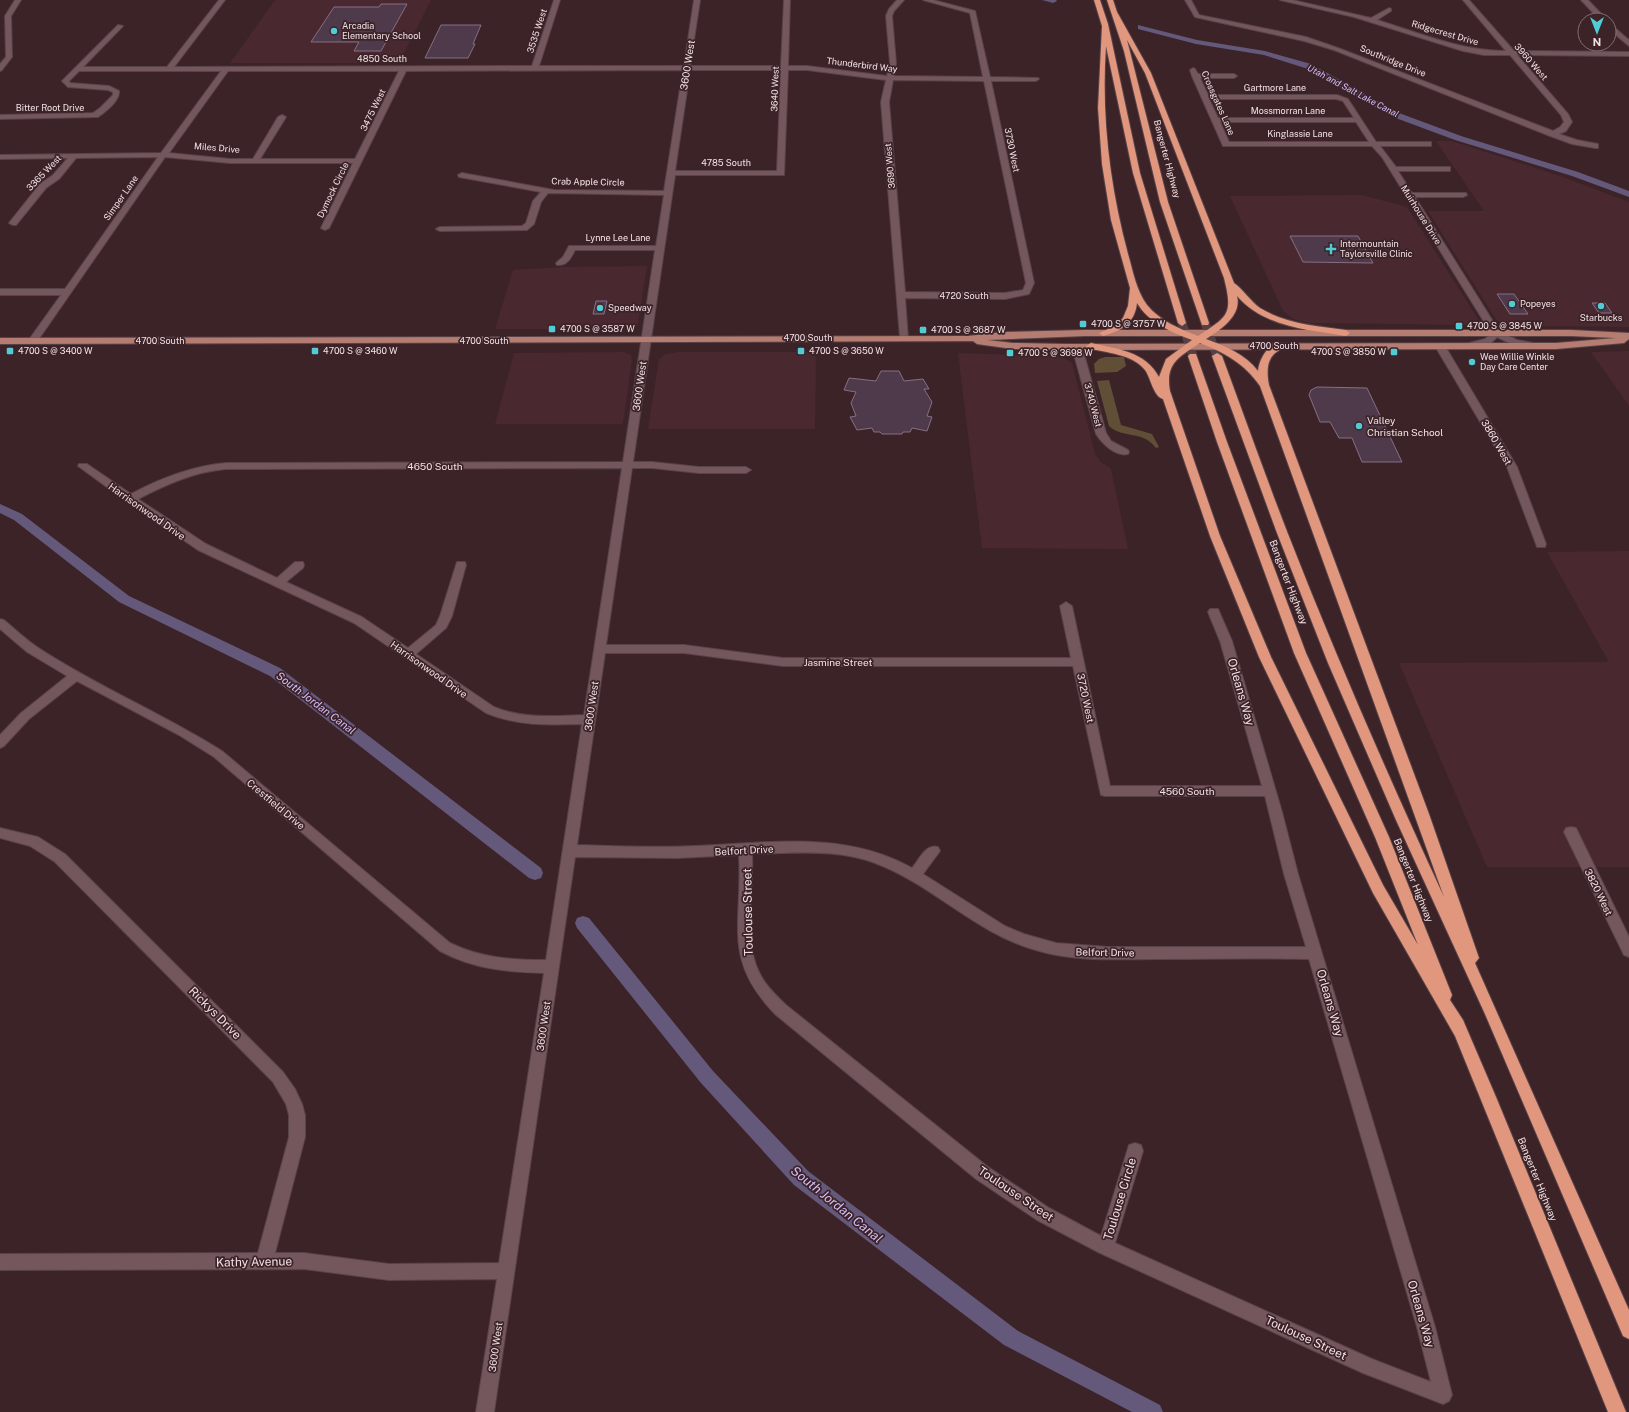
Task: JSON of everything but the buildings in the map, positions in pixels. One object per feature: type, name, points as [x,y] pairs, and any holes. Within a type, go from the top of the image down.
[{"type":"highway","points":[[1097,0],[1105,24],[1142,196],[1182,323]]},
{"type":"highway","name":"Bangerter Highway","points":[[1110,0],[1128,57],[1162,196],[1206,323]]},
{"type":"highway","points":[[1115,13],[1148,73],[1228,278],[1234,301],[1232,311],[1226,321],[1200,340],[1191,351],[1174,357],[1164,372],[1164,384],[1171,408],[1215,536],[1272,671],[1378,889],[1461,1032]]},
{"type":"highway","points":[[1105,24],[1101,100],[1106,164],[1113,210],[1133,287],[1141,304],[1152,315],[1182,333],[1200,340],[1218,351],[1249,365],[1264,385]]},
{"type":"highway","points":[[1228,278],[1244,299],[1267,316],[1282,322],[1346,333]]},
{"type":"highway","points":[[1103,333],[1116,330],[1125,323],[1132,308],[1133,287]]},
{"type":"highway","points":[[1091,346],[1131,356],[1145,364],[1152,372],[1159,390],[1171,408]]},
{"type":"highway","points":[[1280,346],[1271,350],[1267,356],[1263,368],[1264,385],[1308,508],[1431,836],[1491,1012]]},
{"type":"highway","name":"Bangerter Highway","points":[[1191,351],[1224,449],[1300,654],[1382,837],[1617,1412]]},
{"type":"highway","name":"Bangerter Highway","points":[[1218,351],[1282,533],[1334,663],[1402,820],[1491,1012],[1629,1330]]},
{"type":"main road","name":"4700 South","points":[[0,341],[630,341],[646,338],[968,339],[1004,335],[1103,333],[1584,333],[1629,336]]},
{"type":"main road","name":"4700 South","points":[[968,339],[1007,346],[1091,346],[1191,351],[1218,351],[1280,346],[1579,345],[1629,339]]},
{"type":"street","points":[[0,69],[9,57],[10,47],[8,16],[18,0]]},
{"type":"street","points":[[169,69],[222,0]]},
{"type":"street","name":"3535 West","points":[[535,68],[557,0]]},
{"type":"street","name":"3600 West","points":[[485,1412],[697,0]]},
{"type":"street","name":"3690 West","points":[[901,0],[896,4],[889,16],[892,58],[890,78],[884,102],[904,338]]},
{"type":"street","name":"3730 West","points":[[926,0],[973,12],[1030,283],[1026,292]]},
{"type":"street","name":"Southridge Drive","points":[[1188,0],[1197,16],[1306,39],[1336,49],[1553,134],[1575,142],[1595,146]]},
{"type":"street","name":"Ridgecrest Drive","points":[[1287,0],[1372,20],[1474,52],[1512,54],[1629,54]]},
{"type":"street","name":"3960 West","points":[[1466,0],[1567,118],[1567,125],[1553,134]]},
{"type":"street","points":[[1584,0],[1596,12]]},
{"type":"street","name":"3640 West","points":[[781,173],[786,68],[787,3]]},
{"type":"street","points":[[1372,20],[1389,10]]},
{"type":"street","points":[[0,17],[8,16]]},
{"type":"street","points":[[77,69],[120,26]]},
{"type":"street","points":[[1617,32],[1629,44]]},
{"type":"street","points":[[2,48],[10,47]]},
{"type":"street","name":"Simper Lane","points":[[33,341],[227,68]]},
{"type":"street","name":"3475 West","points":[[358,161],[404,68]]},
{"type":"street","name":"4850 South","points":[[77,69],[686,68]]},
{"type":"street","name":"Thunderbird Way","points":[[686,68],[826,69],[890,78],[1036,79]]},
{"type":"street","name":"Bitter Root Drive","points":[[0,117],[82,117],[100,113],[116,95],[116,91],[109,88],[65,83],[67,78],[77,69]]},
{"type":"street","name":"Crossgates Lane","points":[[1226,144],[1194,73],[1234,76]]},
{"type":"street","name":"Gartmore Lane","points":[[1205,97],[1344,99]]},
{"type":"street","name":"Muirhouse Drive","points":[[1344,99],[1360,120],[1374,144],[1385,156],[1496,333]]},
{"type":"street","points":[[255,161],[282,117]]},
{"type":"street","name":"Mossmorran Lane","points":[[1215,120],[1360,120]]},
{"type":"street","name":"Kinglassie Lane","points":[[1226,144],[1428,144]]},
{"type":"street","name":"3365 West","points":[[13,223],[43,186],[56,177],[74,156]]},
{"type":"street","name":"Miles Drive","points":[[0,157],[194,156],[219,160],[358,161]]},
{"type":"street","name":"Dymock Circle","points":[[325,228],[358,161]]},
{"type":"street","points":[[1393,169],[1447,169]]},
{"type":"street","name":"4785 South","points":[[671,174],[781,173]]},
{"type":"street","name":"Crab Apple Circle","points":[[462,175],[545,192],[668,192]]},
{"type":"street","points":[[440,230],[524,228],[530,224],[538,201],[545,192]]},
{"type":"street","points":[[1409,195],[1462,195]]},
{"type":"street","name":"Lynne Lee Lane","points":[[560,263],[566,259],[572,248],[659,248]]},
{"type":"street","points":[[0,292],[68,292]]},
{"type":"street","name":"4720 South","points":[[901,296],[1005,296],[1026,292]]},
{"type":"street","points":[[1468,346],[1488,341],[1496,333],[1514,342],[1537,346]]},
{"type":"street","name":"3740 West","points":[[1077,346],[1101,434],[1108,443],[1124,452]]},
{"type":"street","name":"3860 West","points":[[1440,346],[1512,467],[1540,544]]},
{"type":"street","name":"Harrisonwood Drive","points":[[82,466],[202,547],[358,620],[482,706],[498,714],[530,720],[589,719]]},
{"type":"street","name":"4650 South","points":[[130,499],[172,478],[193,471],[220,466],[666,466],[699,470],[746,470]]},
{"type":"street","points":[[279,582],[299,565]]},
{"type":"street","points":[[408,654],[434,634],[443,622],[460,565]]},
{"type":"street","name":"3720 West","points":[[1066,606],[1105,791]]},
{"type":"street","name":"Orleans Way","points":[[1214,612],[1226,641],[1270,791],[1291,874],[1426,1327],[1443,1395]]},
{"type":"street","name":"Crestfield Drive","points":[[0,623],[41,656],[183,732],[218,754],[444,947],[467,959],[481,963],[510,966],[552,967]]},
{"type":"street","name":"Jasmine Street","points":[[599,649],[684,649],[783,662],[1078,662]]},
{"type":"street","points":[[0,743],[25,716],[76,675]]},
{"type":"street","name":"4560 South","points":[[1105,791],[1270,791]]},
{"type":"street","name":"3820 West","points":[[1571,832],[1629,951]]},
{"type":"street","name":"Rickys Drive","points":[[0,833],[33,841],[60,858],[278,1077],[290,1094],[297,1115],[297,1137],[264,1262]]},
{"type":"street","name":"Belfort Drive","points":[[569,851],[712,851],[745,848],[826,849],[852,851],[880,858],[914,875],[993,928],[1022,940],[1057,950],[1095,953],[1315,953]]},
{"type":"street","name":"Toulouse Street","points":[[745,848],[747,864],[746,951],[750,970],[766,995],[781,1010],[982,1173],[1043,1214],[1106,1247],[1369,1367],[1443,1395]]},
{"type":"street","points":[[914,875],[934,851]]},
{"type":"street","name":"Toulouse Circle","points":[[1106,1247],[1134,1151]]},
{"type":"street","name":"Kathy Avenue","points":[[0,1262],[325,1263],[389,1272],[506,1271]]},
{"type":"shaded area","name":"Arcadia Elementary School","points":[[275,0],[431,0],[399,63],[230,63]]},
{"type":"shaded area","points":[[1436,141],[1452,141],[1563,177],[1629,202],[1629,327],[1512,326],[1497,321],[1428,211],[1484,211]]},
{"type":"shaded area","points":[[1362,195],[1407,207],[1478,319],[1477,323],[1470,325],[1309,323],[1294,319],[1283,311],[1230,196]]},
{"type":"shaded area","points":[[647,266],[638,324],[634,327],[627,329],[495,329],[513,270],[561,267]]},
{"type":"shaded area","points":[[1629,351],[1629,406],[1591,352]]},
{"type":"shaded area","points":[[624,352],[631,355],[632,359],[623,424],[495,424],[514,353]]},
{"type":"shaded area","points":[[680,352],[816,352],[815,429],[648,429],[659,359],[665,354]]},
{"type":"shaded area","points":[[958,353],[1052,356],[1064,358],[1072,363],[1095,454],[1101,462],[1111,469],[1128,549],[982,548]]},
{"type":"shaded area","points":[[1105,357],[1124,357],[1126,366],[1117,372],[1095,373],[1094,364],[1099,359]]},
{"type":"shaded area","points":[[1109,380],[1121,425],[1152,434],[1159,447],[1156,448],[1151,442],[1145,439],[1120,432],[1109,426],[1097,381]]},
{"type":"shaded area","points":[[1629,551],[1629,867],[1487,867],[1399,663],[1609,662],[1547,552]]},
{"type":"waterway","name":"Utah and Salt Lake Canal","points":[[1046,0],[1053,1]]},
{"type":"waterway","name":"Utah and Salt Lake Canal","points":[[1141,27],[1196,42],[1265,53],[1308,66],[1396,115],[1458,138],[1575,174],[1629,194]]},
{"type":"waterway","name":"South Jordan Canal","points":[[0,508],[18,517],[124,599],[275,672],[535,873]]},
{"type":"waterway","name":"South Jordan Canal","points":[[583,923],[707,1077],[801,1178],[1011,1338],[1153,1412]]},
{"type":"tunnel","points":[[1182,323],[1193,356]]},
{"type":"tunnel","points":[[1205,323],[1217,356]]},
{"type":"place","name":"Arcadia Elementary School","points":[[334,31]]},
{"type":"place","name":"Intermountain Taylorsville Clinic","points":[[1331,249]]},
{"type":"place","name":"Popeyes","points":[[1512,304]]},
{"type":"place","name":"Starbucks","points":[[1601,306]]},
{"type":"place","name":"Speedway","points":[[600,308]]},
{"type":"place","name":"4700 S @ 3757 W","points":[[1083,324]]},
{"type":"place","name":"4700 S @ 3845 W","points":[[1459,326]]},
{"type":"place","name":"4700 S @ 3587 W","points":[[552,329]]},
{"type":"place","name":"4700 S @ 3687 W","points":[[923,330]]},
{"type":"place","name":"4700 S @ 3400 W","points":[[10,351]]},
{"type":"place","name":"4700 S @ 3460 W","points":[[315,351]]},
{"type":"place","name":"4700 S @ 3650 W","points":[[801,351]]},
{"type":"place","name":"4700 S @ 3850 W","points":[[1394,352]]},
{"type":"place","name":"4700 S @ 3698 W","points":[[1010,353]]},
{"type":"place","name":"Wee Willie Winkle Day Care Center","points":[[1472,362]]},
{"type":"place","name":"Valley Christian School","points":[[1359,426]]}]
